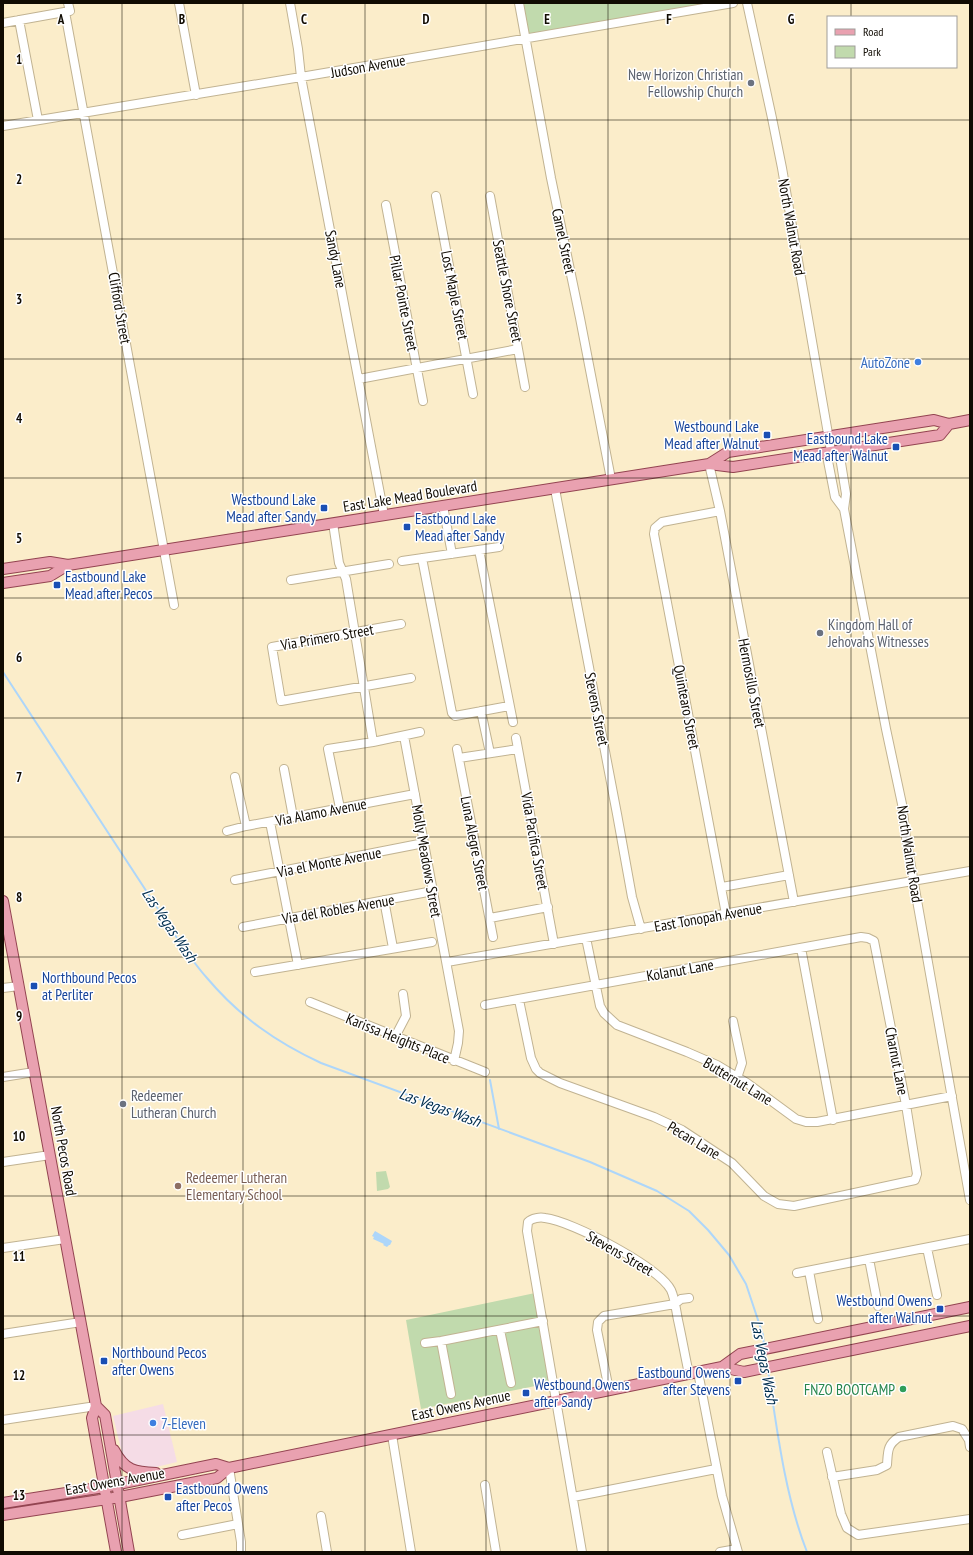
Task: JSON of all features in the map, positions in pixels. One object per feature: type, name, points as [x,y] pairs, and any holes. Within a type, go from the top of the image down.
[{"type":"main road","name":"East Lake Mead Boulevard","points":[[709,464],[728,452],[934,420],[949,424],[970,420]]},
{"type":"main road","name":"East Lake Mead Boulevard","points":[[3,569],[50,562],[68,565],[709,464],[733,467],[940,435],[949,424]]},
{"type":"main road","name":"East Lake Mead Boulevard","points":[[3,583],[50,576],[68,565]]},
{"type":"main road","name":"North Pecos Road","points":[[3,903],[96,1406],[92,1418],[116,1552]]},
{"type":"main road","name":"East Owens Avenue","points":[[3,1515],[120,1497],[217,1478],[229,1468],[722,1367],[740,1354],[970,1307]]},
{"type":"main road","name":"East Owens Avenue","points":[[722,1367],[744,1372],[970,1326]]},
{"type":"main road","name":"North Pecos Road","points":[[96,1406],[105,1415],[130,1552]]},
{"type":"main road","points":[[109,1439],[120,1462],[129,1469],[143,1472],[170,1474]]},
{"type":"main road","name":"East Owens Avenue","points":[[3,1504],[104,1487],[216,1464],[229,1468]]},
{"type":"street","points":[[179,3],[196,95]]},
{"type":"street","name":"Sandy Lane","points":[[290,3],[298,48],[301,77],[384,514]]},
{"type":"street","name":"Camel Street","points":[[519,3],[551,178],[611,479]]},
{"type":"street","name":"Judson Avenue","points":[[3,126],[196,95],[732,3]]},
{"type":"street","name":"North Walnut Road","points":[[747,3],[781,161],[831,451],[828,461],[834,497],[844,509]]},
{"type":"street","points":[[3,22],[20,20],[68,9]]},
{"type":"street","name":"Clifford Street","points":[[68,9],[84,112],[174,605]]},
{"type":"street","points":[[20,20],[38,120]]},
{"type":"street","name":"Lost Maple Street","points":[[436,196],[473,394]]},
{"type":"street","name":"Seattle Shore Street","points":[[490,196],[525,387]]},
{"type":"street","name":"Pillar Pointe Street","points":[[386,206],[423,401]]},
{"type":"street","points":[[359,379],[467,360],[518,349]]},
{"type":"street","name":"North Walnut Road","points":[[831,451],[840,459],[841,463],[846,494],[844,509],[886,729],[901,799],[952,1096],[968,1172],[970,1200]]},
{"type":"street","name":"Hermosillo Street","points":[[709,464],[720,511],[794,902]]},
{"type":"street","name":"Stevens Street","points":[[555,489],[632,897],[641,929]]},
{"type":"street","points":[[443,506],[452,554]]},
{"type":"street","name":"Quintearo Street","points":[[720,511],[662,522],[655,528],[656,541],[726,914]]},
{"type":"street","points":[[333,523],[342,571],[346,579],[374,742]]},
{"type":"street","points":[[402,561],[499,546]]},
{"type":"street","points":[[478,550],[513,722]]},
{"type":"street","points":[[422,558],[452,713],[455,716],[509,706]]},
{"type":"street","points":[[291,580],[389,564]]},
{"type":"street","name":"Via Primero Street","points":[[401,624],[272,647],[277,678],[282,702],[411,678]]},
{"type":"street","points":[[481,711],[490,753]]},
{"type":"street","points":[[340,808],[328,749],[374,742],[420,732]]},
{"type":"street","name":"Molly Meadows Street","points":[[404,736],[447,962],[458,1031],[458,1043],[454,1061]]},
{"type":"street","name":"Vida Pacifica Street","points":[[516,738],[554,944]]},
{"type":"street","name":"Luna Alegre Street","points":[[457,749],[493,936]]},
{"type":"street","points":[[459,758],[518,749]]},
{"type":"street","points":[[284,769],[293,817]]},
{"type":"street","points":[[236,777],[246,826]]},
{"type":"street","name":"Via Alamo Avenue","points":[[227,831],[246,826],[415,794]]},
{"type":"street","points":[[270,822],[298,965]]},
{"type":"street","name":"Via el Monte Avenue","points":[[234,880],[424,843]]},
{"type":"street","name":"East Tonopah Avenue","points":[[447,962],[970,871]]},
{"type":"street","points":[[722,887],[789,875]]},
{"type":"street","name":"Via del Robles Avenue","points":[[243,927],[433,891]]},
{"type":"street","points":[[384,900],[393,948]]},
{"type":"street","points":[[490,918],[548,907]]},
{"type":"street","name":"Butternut Lane","points":[[586,938],[600,1006],[604,1013],[617,1025],[717,1065],[796,1119],[806,1122],[833,1120],[952,1096]]},
{"type":"street","name":"Kolanut Lane","points":[[485,1005],[861,938],[868,938],[874,941]]},
{"type":"street","name":"Charnut Lane","points":[[874,941],[906,1105],[917,1174],[915,1180]]},
{"type":"street","points":[[255,972],[432,942]]},
{"type":"street","points":[[801,948],[833,1120]]},
{"type":"street","points":[[3,988],[19,986]]},
{"type":"street","points":[[395,1037],[406,1016],[403,994]]},
{"type":"street","name":"Pecan Lane","points":[[519,1000],[530,1058],[540,1073],[560,1083],[682,1130],[732,1163],[764,1196],[778,1204],[794,1206],[915,1180]]},
{"type":"street","name":"Karissa Heights Place","points":[[310,1002],[454,1061],[486,1072]]},
{"type":"street","points":[[733,1020],[742,1063],[737,1078]]},
{"type":"street","points":[[3,1077],[34,1072]]},
{"type":"street","points":[[3,1162],[50,1155]]},
{"type":"street","name":"Stevens Street","points":[[543,1322],[528,1231],[528,1222],[535,1218],[549,1218],[598,1237],[664,1280],[671,1290],[675,1304],[722,1496],[738,1550]]},
{"type":"street","points":[[3,1248],[65,1239]]},
{"type":"street","points":[[797,1273],[970,1239]]},
{"type":"street","points":[[927,1248],[937,1295]]},
{"type":"street","points":[[869,1259],[878,1306]]},
{"type":"street","points":[[809,1271],[818,1318]]},
{"type":"street","points":[[609,1390],[597,1330],[598,1322],[604,1316],[675,1304],[681,1299],[689,1298]]},
{"type":"street","points":[[3,1334],[81,1322]]},
{"type":"street","points":[[425,1343],[441,1342],[543,1322],[582,1552]]},
{"type":"street","points":[[500,1330],[511,1383]]},
{"type":"street","points":[[441,1342],[451,1394]]},
{"type":"street","points":[[3,1420],[96,1406]]},
{"type":"street","points":[[832,1477],[877,1470],[887,1465],[888,1447],[893,1440],[899,1437],[953,1426],[962,1429],[966,1434],[970,1447]]},
{"type":"street","points":[[392,1434],[411,1552]]},
{"type":"street","points":[[827,1452],[844,1521],[847,1528],[858,1535],[970,1519]]},
{"type":"street","points":[[229,1468],[241,1552]]},
{"type":"street","points":[[572,1498],[716,1469]]},
{"type":"street","points":[[485,1485],[496,1552]]},
{"type":"street","points":[[321,1516],[327,1552]]},
{"type":"street","points":[[182,1535],[238,1524]]},
{"type":"street","points":[[720,1552],[738,1550]]},
{"type":"shaded area","points":[[163,1404],[177,1462],[127,1474],[113,1416]]},
{"type":"green space","points":[[519,3],[733,3],[526,39]]},
{"type":"green space","points":[[386,1171],[390,1187],[388,1189],[377,1191],[376,1172]]},
{"type":"green space","points":[[535,1293],[550,1383],[421,1409],[406,1320]]},
{"type":"water","points":[[375,1231],[392,1241],[390,1245],[387,1247],[373,1239],[374,1237],[372,1236]]},
{"type":"waterway","name":"Las Vegas Wash","points":[[3,672],[179,941],[203,974],[232,1005],[274,1037],[321,1063],[590,1162],[657,1191],[689,1211],[708,1230],[729,1255],[746,1284],[763,1335],[764,1346]]},
{"type":"waterway","points":[[490,1080],[499,1129]]},
{"type":"waterway","name":"Las Vegas Wash","points":[[765,1352],[767,1364]]},
{"type":"waterway","name":"Las Vegas Wash","points":[[768,1370],[778,1439],[787,1486],[799,1531],[807,1552]]},
{"type":"place","name":"New Horizon Christian Fellowship Church","points":[[751,83]]},
{"type":"place","name":"AutoZone","points":[[918,362]]},
{"type":"place","name":"Westbound Lake Mead after Walnut","points":[[767,435]]},
{"type":"place","name":"Eastbound Lake Mead after Walnut","points":[[896,447]]},
{"type":"place","name":"Westbound Lake Mead after Sandy","points":[[324,508]]},
{"type":"place","name":"Eastbound Lake Mead after Sandy","points":[[407,527]]},
{"type":"place","name":"Eastbound Lake Mead after Pecos","points":[[57,585]]},
{"type":"place","name":"Kingdom Hall of Jehovahs Witnesses","points":[[820,633]]},
{"type":"place","name":"Northbound Pecos at Perliter","points":[[34,986]]},
{"type":"place","name":"Redeemer Lutheran Church","points":[[123,1104]]},
{"type":"place","name":"Redeemer Lutheran Elementary School","points":[[178,1186]]},
{"type":"place","name":"Westbound Owens after Walnut","points":[[940,1309]]},
{"type":"place","name":"Northbound Pecos after Owens","points":[[104,1361]]},
{"type":"place","name":"Eastbound Owens after Stevens","points":[[738,1381]]},
{"type":"place","name":"FNZO BOOTCAMP","points":[[903,1389]]},
{"type":"place","name":"Westbound Owens after Sandy","points":[[526,1393]]},
{"type":"place","name":"7-Eleven","points":[[153,1423]]},
{"type":"place","name":"Eastbound Owens after Pecos","points":[[168,1497]]}]
